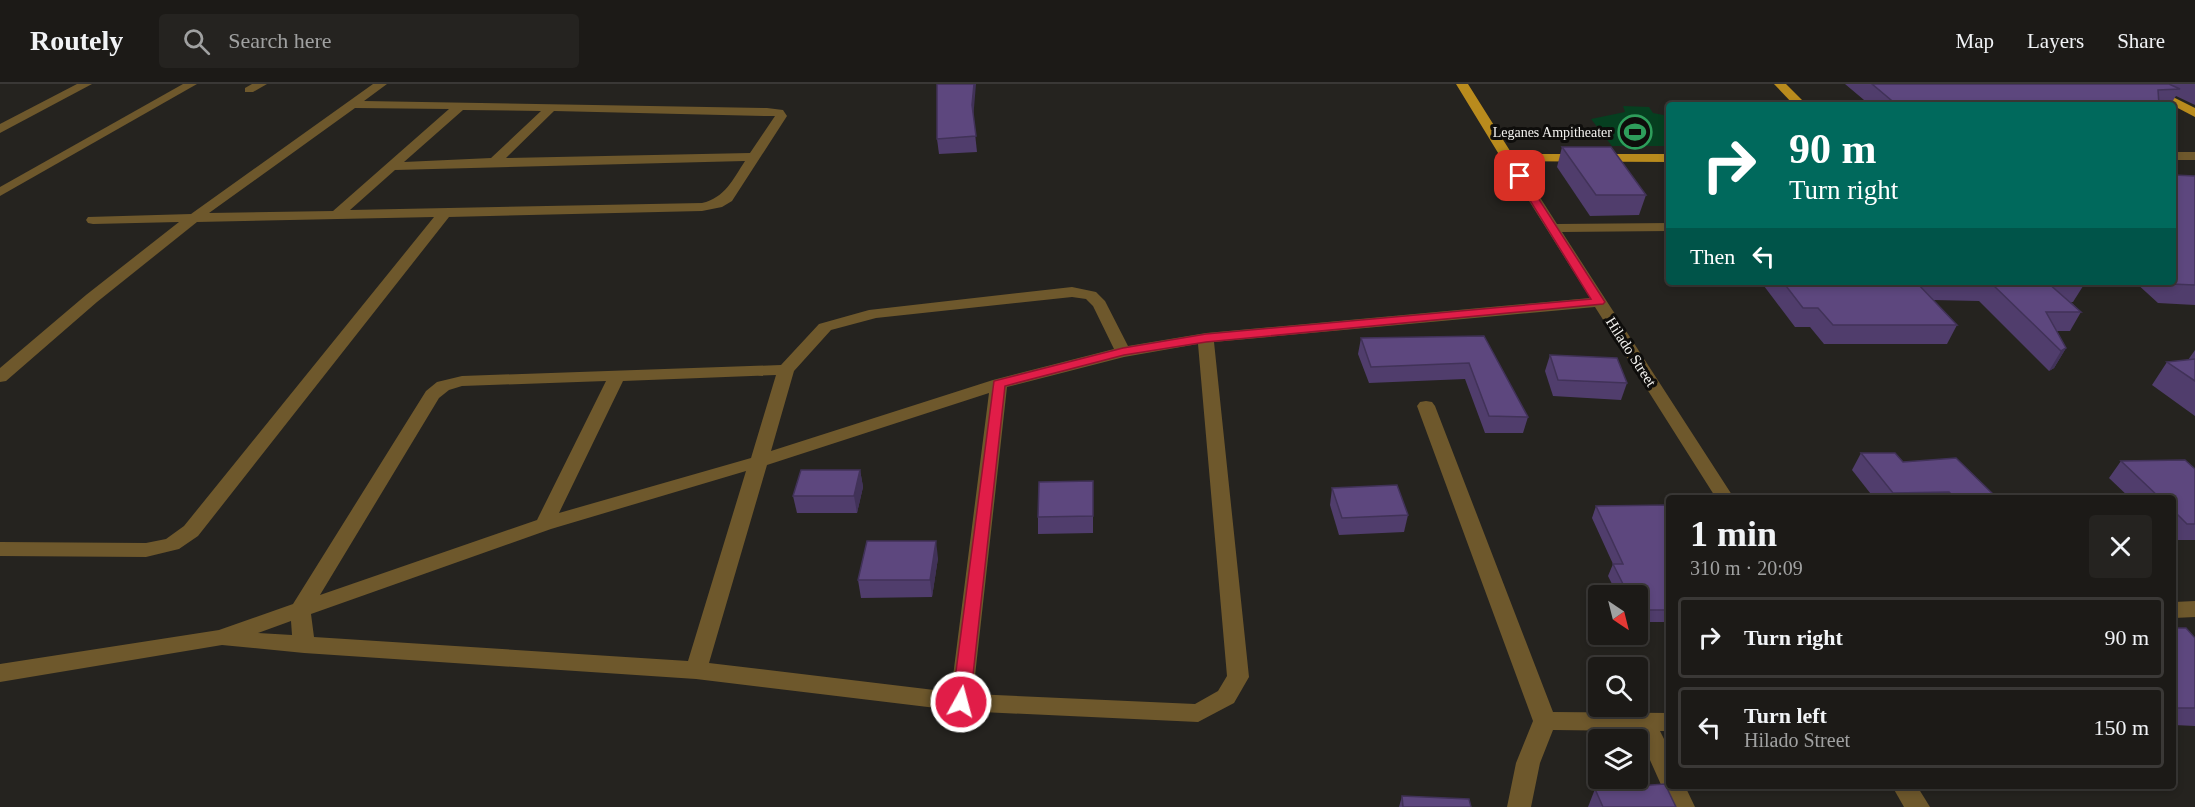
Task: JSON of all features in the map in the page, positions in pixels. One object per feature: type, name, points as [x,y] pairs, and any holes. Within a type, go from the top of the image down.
[{"type":"main road","name":"Hilado Street","points":[[1462,84],[1509,158]]},
{"type":"main road","points":[[1780,84],[1798,102]]},
{"type":"main road","points":[[2138,84],[2173,102]]},
{"type":"main road","points":[[2176,103],[2195,113]]},
{"type":"main road","points":[[1509,158],[1666,158]]},
{"type":"street","points":[[0,129],[86,84]]},
{"type":"street","points":[[0,192],[191,84]]},
{"type":"street","points":[[249,90],[261,84]]},
{"type":"street","points":[[0,377],[38,343],[195,218],[381,84]]},
{"type":"street","points":[[93,220],[702,207],[717,204],[727,198],[781,116],[779,113],[351,104]]},
{"type":"street","points":[[335,216],[460,106]]},
{"type":"street","points":[[494,162],[551,108]]},
{"type":"street","points":[[2176,156],[2195,156]]},
{"type":"street","points":[[390,166],[754,157]]},
{"type":"street","name":"Hilado Street","points":[[1509,158],[1723,495]]},
{"type":"street","points":[[0,549],[146,550],[172,544],[191,531],[445,212]]},
{"type":"street","points":[[1553,228],[1666,227]]},
{"type":"street","points":[[696,670],[786,370],[825,327],[874,313],[1072,292],[1091,295],[1100,304],[1123,352]]},
{"type":"street","points":[[0,673],[220,638],[544,524],[760,461],[999,384],[1123,352],[1206,338],[1599,302]]},
{"type":"street","points":[[220,638],[696,670],[961,702],[1198,712],[1226,696],[1238,677],[1206,338]]},
{"type":"street","points":[[304,645],[300,610],[432,395],[443,386],[462,381],[786,370]]},
{"type":"street","points":[[544,524],[617,375]]},
{"type":"street","points":[[961,702],[999,384]]},
{"type":"street","points":[[1426,406],[1545,721],[1528,763],[1518,807]]},
{"type":"street","points":[[2176,610],[2195,609]]},
{"type":"street","points":[[1545,721],[1666,722]]},
{"type":"street","points":[[1644,721],[1666,768]]},
{"type":"street","points":[[1674,789],[1683,807]]},
{"type":"street","points":[[1906,789],[1918,807]]},
{"type":"green space","name":"Leganes Ampitheater","points":[[1623,106],[1649,107],[1653,113],[1666,115],[1666,146],[1612,146],[1591,119],[1625,112]]},
{"type":"building","points":[[937,84],[974,84],[972,105],[976,136],[937,139]]},
{"type":"building","points":[[1872,84],[2169,84],[2180,89],[2158,90],[2159,102],[1893,102]]},
{"type":"building","points":[[1562,147],[1611,147],[1646,195],[1596,195]]},
{"type":"building","points":[[2176,175],[2195,176],[2195,285],[2176,284]]},
{"type":"building","points":[[1785,285],[1919,285],[1957,325],[1833,325],[1818,308],[1803,308]]},
{"type":"building","points":[[1993,285],[2050,285],[2081,312],[2046,312],[2066,348],[2061,351]]},
{"type":"building","points":[[1484,336],[1528,417],[1489,416],[1469,363],[1371,367],[1361,338]]},
{"type":"building","points":[[1550,355],[1617,358],[1627,383],[1558,380]]},
{"type":"building","points":[[2195,359],[2195,381],[2167,362]]},
{"type":"building","points":[[1861,453],[1895,453],[1903,462],[1956,458],[1994,495],[1952,495],[1949,492],[1893,493]]},
{"type":"building","points":[[2185,460],[2195,469],[2195,524],[2187,524],[2176,513],[2176,495],[2157,495],[2121,461]]},
{"type":"building","points":[[801,470],[860,470],[854,496],[793,496]]},
{"type":"building","points":[[1093,481],[1093,516],[1038,517],[1039,482]]},
{"type":"building","points":[[1397,485],[1408,515],[1342,518],[1332,488]]},
{"type":"building","points":[[1666,505],[1666,610],[1648,610],[1648,585],[1624,585],[1613,564],[1623,564],[1596,506]]},
{"type":"building","points":[[867,541],[936,541],[930,580],[858,580]]},
{"type":"building","points":[[2176,628],[2186,628],[2195,638],[2195,708],[2176,708]]},
{"type":"building","points":[[1665,784],[1676,807],[1603,807],[1595,789],[1648,789],[1648,785]]},
{"type":"building","points":[[1402,796],[1469,799],[1471,807],[1403,807]]},
{"type":"place","name":"Leganes Ampitheater","points":[[1635,132]]},
{"type":"route","points":[[961,702],[999,384],[1123,352],[1206,338],[1599,302],[1520,176]]}]
